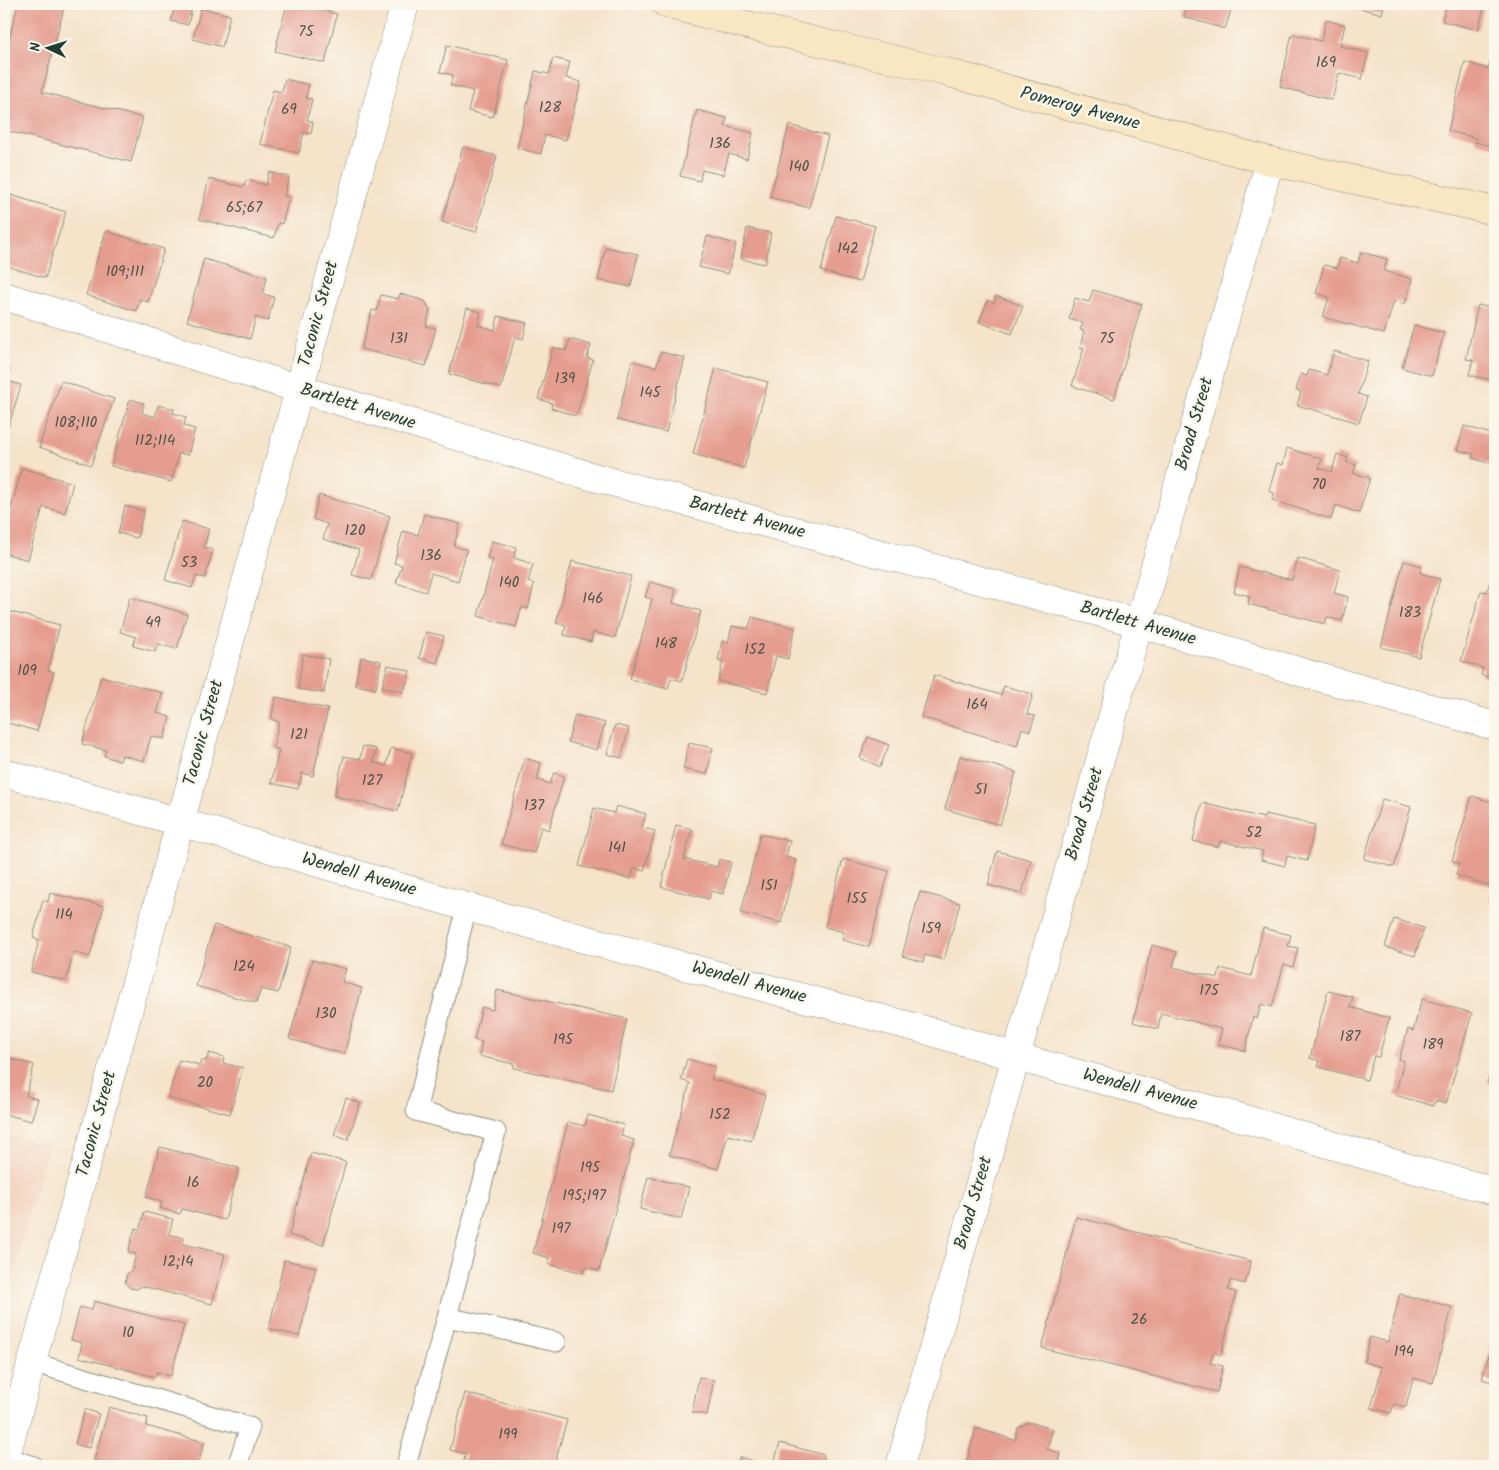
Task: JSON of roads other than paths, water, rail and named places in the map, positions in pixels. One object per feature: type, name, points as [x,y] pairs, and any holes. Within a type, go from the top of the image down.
[{"type":"street","name":"Taconic Street","points":[[4,1460],[405,4]]},
{"type":"street","name":"Pomeroy Avenue","points":[[666,4],[942,71],[1270,161],[1495,211]]},
{"type":"street","name":"Broad Street","points":[[900,1466],[1270,161]]},
{"type":"street","name":"Bartlett Avenue","points":[[4,296],[299,389],[590,476],[1139,623],[1304,673],[1495,726]]},
{"type":"street","name":"Wendell Avenue","points":[[4,773],[180,822],[467,907],[929,1031],[1016,1057],[1233,1115],[1404,1167],[1495,1191]]},
{"type":"lane","points":[[406,1466],[496,1132],[416,1111],[467,907]]},
{"type":"lane","points":[[447,1317],[556,1342]]},
{"type":"lane","points":[[31,1362],[250,1427],[237,1466]]},
{"type":"lane","points":[[4,1460],[34,1466]]}]
